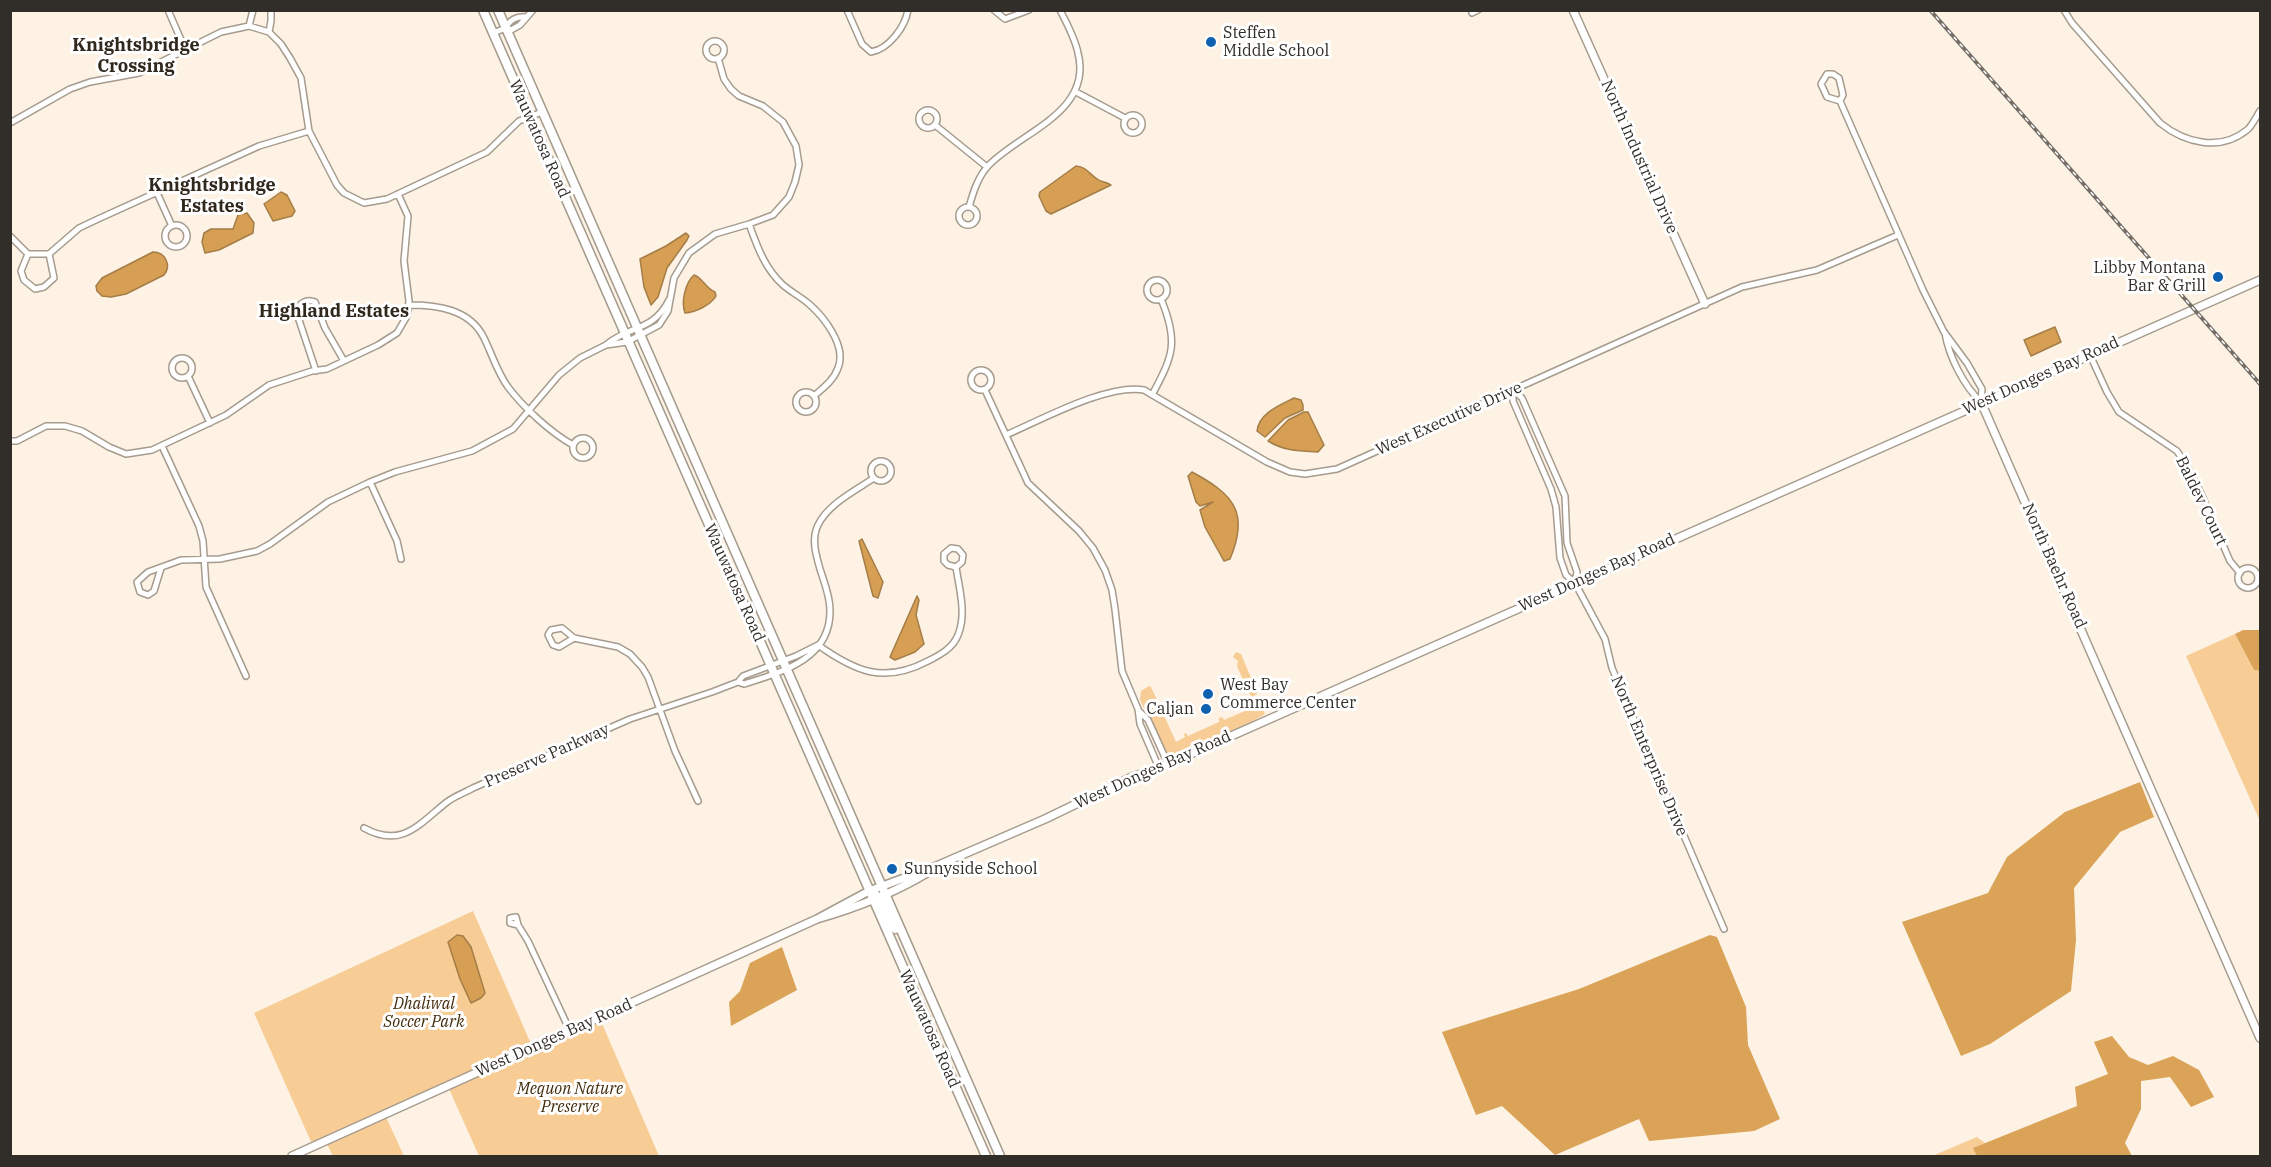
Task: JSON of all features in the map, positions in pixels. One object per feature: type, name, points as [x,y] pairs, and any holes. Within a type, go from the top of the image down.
[{"type":"main road","name":"Wauwatosa Road","points":[[483,10],[850,847],[908,945],[1000,1156]]},
{"type":"main road","name":"Wauwatosa Road","points":[[498,10],[637,333],[784,664],[986,1156]]},
{"type":"street","points":[[168,10],[185,49]]},
{"type":"street","points":[[249,26],[253,10]]},
{"type":"street","points":[[268,32],[271,10]]},
{"type":"street","points":[[493,33],[506,28],[512,30],[520,25],[533,10]]},
{"type":"street","points":[[848,10],[862,44],[871,52],[885,45],[897,33],[908,10]]},
{"type":"street","points":[[994,10],[1005,19],[1029,10]]},
{"type":"street","points":[[969,207],[979,180],[987,167],[1060,111],[1076,92],[1080,69],[1079,55],[1060,10]]},
{"type":"street","name":"North Industrial Drive","points":[[1573,10],[1705,304]]},
{"type":"street","points":[[2064,10],[2072,23],[2160,123],[2183,138],[2208,144],[2221,141],[2248,129],[2260,111]]},
{"type":"street","points":[[10,123],[70,89],[90,82],[138,74],[221,32],[249,26],[268,32],[281,44],[301,78],[309,131],[337,185],[344,193],[364,202],[377,202],[398,194],[487,152],[519,121],[542,112]]},
{"type":"street","points":[[161,568],[154,591],[148,594],[140,592],[137,585],[139,579],[148,572],[181,560],[219,559],[257,551],[328,502],[370,482],[395,472],[472,451],[513,429],[559,375],[580,358],[606,345],[614,338],[626,338],[656,328],[668,311],[677,270],[695,247],[720,232],[750,224],[773,214],[789,197],[799,165],[796,146],[783,122],[763,106],[739,96],[731,89],[724,79],[718,58]]},
{"type":"street","name":"North Baehr Road","points":[[1840,101],[1827,98],[1821,84],[1827,74],[1833,74],[1839,78],[1843,95],[1840,101],[1898,235],[1944,332],[1962,354],[1982,389],[1981,402],[2260,1038]]},
{"type":"street","points":[[1076,92],[1125,118]]},
{"type":"street","points":[[935,124],[987,167]]},
{"type":"street","points":[[10,236],[28,254],[49,254],[79,228],[259,146],[309,131]]},
{"type":"street","points":[[157,194],[172,226]]},
{"type":"street","points":[[10,441],[17,441],[46,426],[65,426],[82,431],[126,454],[152,450],[226,415],[269,385],[327,369],[378,345],[397,333],[407,316],[409,305],[404,261],[408,216],[398,194]]},
{"type":"street","points":[[750,224],[763,258],[771,271],[783,285],[821,315],[836,342],[839,367],[829,382],[814,396]]},
{"type":"street","points":[[172,226],[182,227],[187,232],[186,243],[180,247],[173,247],[165,239],[166,232],[172,226]]},
{"type":"street","name":"West Executive Drive","points":[[1006,435],[1113,390],[1132,388],[1144,390],[1267,462],[1290,472],[1305,474],[1337,469],[1742,287],[1817,270],[1898,235]]},
{"type":"street","points":[[28,254],[21,271],[24,280],[35,289],[44,287],[54,278],[49,254]]},
{"type":"street","name":"West Donges Bay Road","points":[[292,1156],[817,919],[877,893],[918,879],[934,867],[1045,819],[1132,777],[1159,768],[2260,280]]},
{"type":"street","points":[[1152,395],[1170,361],[1172,351],[1168,316],[1161,299]]},
{"type":"street","points":[[316,371],[297,314],[298,307],[303,301],[311,300],[315,303],[325,328],[344,361]]},
{"type":"street","points":[[409,305],[426,305],[452,310],[477,326],[496,368],[508,387],[560,438],[573,445]]},
{"type":"street","points":[[1944,332],[1954,358],[1973,394],[1981,402]]},
{"type":"street","points":[[1954,358],[1962,354]]},
{"type":"street","name":"Baldev Court","points":[[2090,355],[2107,392],[2120,411],[2177,451],[2182,458],[2191,473],[2230,561],[2240,573]]},
{"type":"street","points":[[188,376],[210,423]]},
{"type":"street","points":[[985,390],[1028,483],[1079,531],[1101,562],[1112,590],[1122,671],[1138,710],[1140,724],[1159,768]]},
{"type":"street","name":"North Enterprise Drive","points":[[1513,390],[1513,401],[1547,479],[1556,507],[1560,558],[1566,575],[1575,583],[1605,639],[1612,669],[1724,929]]},
{"type":"street","name":"North Enterprise Drive","points":[[1513,390],[1522,398],[1565,496],[1567,543],[1577,572],[1575,583]]},
{"type":"street","points":[[162,446],[199,526],[203,541],[206,587],[246,676]]},
{"type":"street","points":[[874,478],[833,507],[819,523],[816,531],[816,555],[829,598],[830,610],[827,628],[818,645],[850,666],[864,672],[880,674],[907,671],[939,656],[951,647],[959,634],[962,612],[956,567]]},
{"type":"street","points":[[370,482],[397,541],[401,560]]},
{"type":"street","points":[[574,638],[559,647],[553,645],[548,635],[551,630],[562,628],[574,638],[618,647],[630,654],[648,677],[675,751],[698,801]]},
{"type":"street","name":"Preserve Parkway","points":[[364,828],[378,836],[397,836],[414,830],[450,800],[472,788],[630,719],[712,692],[738,681],[742,676],[809,657],[818,645]]},
{"type":"street","points":[[1138,710],[1148,720],[1168,764]]},
{"type":"street","points":[[518,925],[528,941],[570,1031]]},
{"type":"green space","points":[[2235,634],[2254,670],[2260,671],[2260,821],[2186,656]]},
{"type":"green space","points":[[1236,652],[1241,654],[1257,692],[1252,697],[1249,693],[1244,693],[1248,691],[1237,666],[1238,661],[1233,657]]},
{"type":"green space","points":[[1149,686],[1176,742],[1185,737],[1186,733],[1188,736],[1219,722],[1219,718],[1222,717],[1224,720],[1259,705],[1259,701],[1265,714],[1248,724],[1172,756],[1165,751],[1140,700],[1141,691]]},
{"type":"green space","name":"Dhaliwal Soccer Park","points":[[473,911],[531,1044],[312,1144],[254,1013]]},
{"type":"green space","name":"Mequon Nature Preserve","points":[[601,1021],[659,1156],[479,1156],[449,1089]]},
{"type":"green space","points":[[386,1117],[404,1156],[333,1156],[327,1144]]},
{"type":"green space","points":[[1977,1137],[1985,1143],[1974,1148],[1977,1156],[1932,1156]]},
{"type":"shaded area","points":[[1076,166],[1111,185],[1051,214],[1046,211],[1039,196],[1040,192]]},
{"type":"shaded area","points":[[281,192],[287,195],[295,211],[292,216],[273,221],[264,204]]},
{"type":"shaded area","points":[[247,213],[254,223],[253,233],[219,250],[205,253],[202,242],[204,233],[211,229],[233,229],[238,215]]},
{"type":"shaded area","points":[[686,233],[689,236],[667,268],[658,297],[651,305],[644,287],[640,259]]},
{"type":"shaded area","points":[[153,252],[161,254],[166,260],[167,267],[164,275],[126,294],[111,297],[102,296],[97,291],[96,286],[102,278]]},
{"type":"shaded area","points":[[694,275],[715,292],[716,296],[703,308],[685,313],[683,304],[685,293]]},
{"type":"shaded area","points":[[2055,327],[2061,342],[2031,356],[2024,340]]},
{"type":"shaded area","points":[[1294,398],[1301,400],[1303,410],[1285,418],[1265,437],[1257,431],[1266,414]]},
{"type":"shaded area","points":[[1308,412],[1324,445],[1318,452],[1286,449],[1268,441],[1288,420]]},
{"type":"shaded area","points":[[1192,472],[1218,488],[1234,506],[1238,517],[1238,529],[1230,559],[1224,561],[1205,527],[1200,510],[1213,502],[1200,506],[1196,502],[1188,476]]},
{"type":"shaded area","points":[[862,539],[883,582],[878,598],[873,596],[859,541]]},
{"type":"shaded area","points":[[917,596],[919,600],[916,615],[924,644],[915,652],[895,660],[890,657]]},
{"type":"shaded area","points":[[2243,630],[2260,630],[2260,671],[2254,670],[2235,634]]},
{"type":"shaded area","points":[[2140,782],[2154,817],[2120,832],[2074,888],[2076,940],[2071,991],[1990,1044],[1961,1056],[1902,922],[1988,893],[2007,857],[2065,812]]},
{"type":"shaded area","points":[[457,935],[463,936],[471,947],[485,993],[471,1003],[460,979],[448,942]]},
{"type":"shaded area","points":[[1710,935],[1717,937],[1746,1007],[1748,1045],[1780,1119],[1754,1131],[1649,1141],[1639,1119],[1555,1155],[1502,1106],[1476,1115],[1442,1032],[1579,989]]},
{"type":"shaded area","points":[[782,947],[797,990],[731,1026],[729,1002],[740,991],[750,963]]},
{"type":"shaded area","points":[[2112,1036],[2129,1057],[2148,1065],[2173,1056],[2199,1070],[2214,1097],[2191,1107],[2170,1077],[2141,1081],[2141,1109],[2125,1143],[2132,1156],[1977,1156],[1973,1148],[2077,1106],[2075,1087],[2108,1074],[2094,1042]]},
{"type":"railway","points":[[1930,10],[2260,384]]},
{"type":"place","name":"Steffen Middle School","points":[[1211,42]]},
{"type":"place","name":"Libby Montana Bar & Grill","points":[[2218,277]]},
{"type":"place","name":"West Bay Commerce Center","points":[[1208,694]]},
{"type":"place","name":"Caljan","points":[[1206,709]]},
{"type":"place","name":"Sunnyside School","points":[[892,869]]},
{"type":"district","name":"Knightsbridge Crossing","points":[[136,56]]},
{"type":"district","name":"Knightsbridge Estates","points":[[212,196]]},
{"type":"district","name":"Highland Estates","points":[[334,312]]}]
